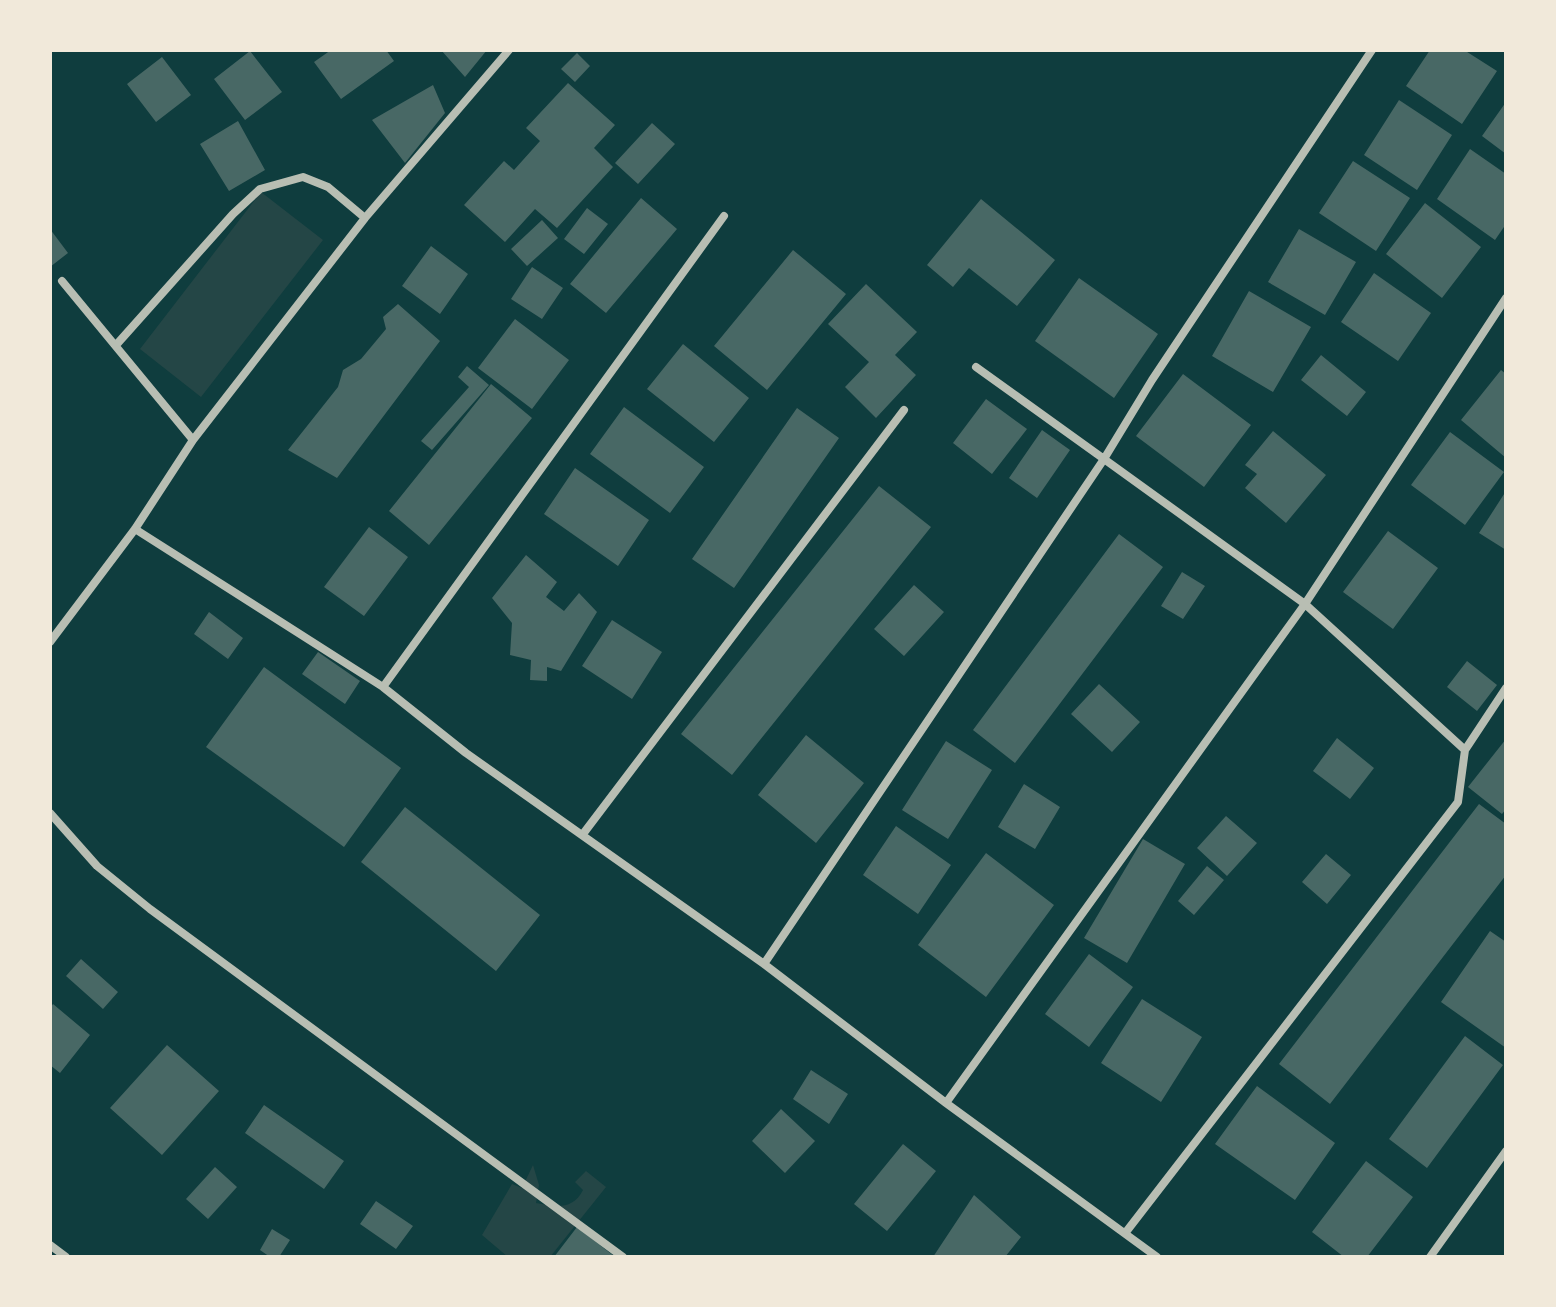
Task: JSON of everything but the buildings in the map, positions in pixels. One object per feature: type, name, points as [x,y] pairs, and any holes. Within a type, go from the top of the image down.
[{"type":"street","points":[[50,642],[135,529],[193,440],[365,218],[509,50]]},
{"type":"street","points":[[764,964],[1104,459],[1152,380],[1372,50]]},
{"type":"street","points":[[117,344],[233,214],[260,189],[303,177],[328,187],[365,218]]},
{"type":"street","points":[[383,687],[724,216]]},
{"type":"street","points":[[62,281],[193,440]]},
{"type":"street","points":[[946,1103],[1305,604],[1506,298]]},
{"type":"street","points":[[976,367],[1305,604],[1465,750]]},
{"type":"street","points":[[583,834],[904,410]]},
{"type":"street","points":[[135,529],[383,687],[466,753],[764,964],[946,1103],[1157,1257]]},
{"type":"street","points":[[1126,1232],[1458,802],[1465,750],[1506,688]]},
{"type":"street","points":[[50,813],[97,866],[161,918],[623,1257]]},
{"type":"street","points":[[1430,1257],[1506,1151]]},
{"type":"street","points":[[50,1245],[66,1257]]},
{"type":"shaded area","points":[[261,192],[323,240],[201,397],[140,349]]},
{"type":"shaded area","points":[[533,1165],[539,1185],[536,1203],[557,1206],[574,1201],[583,1190],[575,1182],[586,1171],[606,1187],[550,1257],[508,1257],[482,1235],[512,1184],[522,1188]]}]
